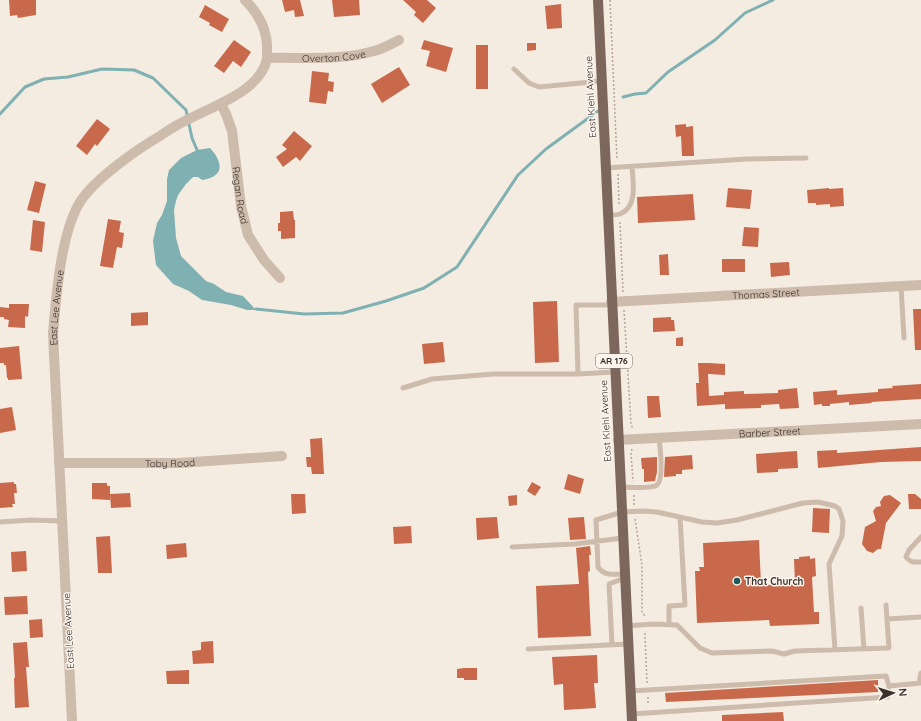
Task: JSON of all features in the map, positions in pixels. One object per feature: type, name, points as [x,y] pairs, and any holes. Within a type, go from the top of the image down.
[{"type":"main road","name":"East Kiehl Avenue","points":[[598,0],[611,303],[632,717]]},
{"type":"street","points":[[245,0],[255,12],[262,24],[266,42],[267,58]]},
{"type":"street","name":"Overton Cove","points":[[267,58],[360,55],[375,51],[399,40]]},
{"type":"street","name":"East Lee Avenue","points":[[72,721],[53,334],[56,299],[69,228],[76,208],[102,178],[159,136],[238,94],[257,78],[263,70],[267,58]]},
{"type":"street","name":"Regan Road","points":[[221,104],[232,131],[241,206],[248,235],[264,260],[280,278]]},
{"type":"street","name":"Thomas Street","points":[[611,303],[921,285]]},
{"type":"street","name":"Barber Street","points":[[618,440],[921,424]]},
{"type":"street","name":"Toby Road","points":[[59,463],[179,463],[282,456]]},
{"type":"lane","points":[[514,69],[529,83],[539,87],[602,80]]},
{"type":"lane","points":[[606,168],[747,159],[806,158]]},
{"type":"lane","points":[[608,215],[620,214],[630,206],[633,191],[632,167]]},
{"type":"lane","points":[[901,286],[904,338]]},
{"type":"lane","points":[[578,374],[576,306],[611,303]]},
{"type":"lane","points":[[404,388],[432,379],[493,374],[578,374],[615,372]]},
{"type":"lane","points":[[620,487],[655,487],[660,482],[659,438]]},
{"type":"lane","points":[[625,576],[602,572],[598,567],[596,520],[622,512],[635,511],[657,512],[702,522],[717,523],[737,520],[803,503],[818,502],[835,506],[839,509],[843,521],[842,536],[829,564],[835,650]]},
{"type":"lane","points":[[669,623],[669,606],[685,605],[680,517]]},
{"type":"lane","points":[[0,522],[32,520],[62,521]]},
{"type":"lane","points":[[921,537],[909,550],[906,557],[909,561],[921,562]]},
{"type":"lane","points":[[512,547],[575,544],[623,538]]},
{"type":"lane","points":[[612,645],[609,584],[625,576]]},
{"type":"lane","points":[[627,626],[669,623],[677,624],[700,648],[712,653],[772,651],[784,654],[795,651],[889,648],[886,605]]},
{"type":"lane","points":[[861,608],[864,648]]},
{"type":"lane","points":[[887,619],[921,617]]},
{"type":"lane","points":[[528,649],[628,644]]},
{"type":"lane","points":[[889,686],[920,683],[921,674]]},
{"type":"lane","points":[[630,691],[886,676],[889,686],[888,697],[649,713],[632,717]]},
{"type":"path","points":[[610,0],[623,292]]},
{"type":"path","points":[[624,310],[631,424],[634,429]]},
{"type":"path","points":[[632,448],[631,453],[635,511],[642,565],[642,612],[653,624],[654,631],[645,633],[649,713]]},
{"type":"water","points":[[210,148],[219,163],[220,168],[218,172],[215,176],[202,180],[198,177],[193,177],[178,195],[176,201],[174,210],[176,238],[181,256],[206,281],[214,284],[226,292],[243,296],[256,310],[247,310],[231,305],[202,300],[189,291],[173,284],[156,265],[153,241],[157,223],[162,215],[167,201],[167,179],[169,170],[181,158],[197,150]]},
{"type":"building","points":[[9,0],[36,0],[36,15],[18,18],[17,15],[10,16]]},
{"type":"building","points":[[282,0],[300,0],[304,16],[295,17],[294,10],[285,12]]},
{"type":"building","points":[[332,0],[359,0],[360,15],[334,17]]},
{"type":"building","points":[[403,0],[427,0],[436,8],[423,23],[414,15],[416,12]]},
{"type":"building","points":[[561,4],[562,28],[547,29],[545,6]]},
{"type":"building","points":[[205,5],[229,19],[222,32],[209,25],[210,23],[199,17]]},
{"type":"building","points":[[234,40],[251,52],[241,67],[233,61],[224,73],[214,66]]},
{"type":"building","points":[[424,40],[453,48],[446,72],[426,66],[430,51],[421,49]]},
{"type":"building","points":[[527,43],[536,43],[536,50],[527,51]]},
{"type":"building","points":[[476,45],[488,45],[488,89],[476,89]]},
{"type":"building","points":[[399,67],[410,85],[382,103],[371,84]]},
{"type":"building","points":[[312,71],[329,73],[328,81],[334,82],[333,92],[328,91],[326,104],[309,102]]},
{"type":"building","points":[[97,119],[110,129],[97,146],[95,144],[87,155],[76,146]]},
{"type":"building","points":[[686,124],[686,127],[693,126],[694,156],[682,156],[681,136],[676,137],[675,125]]},
{"type":"building","points":[[294,131],[312,146],[300,161],[296,157],[283,167],[276,157],[287,149],[282,145]]},
{"type":"building","points":[[35,181],[46,184],[39,213],[27,210]]},
{"type":"building","points":[[728,188],[752,190],[750,209],[726,207]]},
{"type":"building","points":[[843,188],[844,206],[830,207],[830,204],[816,205],[816,203],[808,203],[807,190]]},
{"type":"building","points":[[693,194],[695,220],[638,223],[637,197]]},
{"type":"building","points":[[293,211],[295,220],[295,238],[281,239],[281,231],[278,231],[280,212]]},
{"type":"building","points":[[108,219],[121,221],[119,232],[124,233],[122,248],[117,247],[113,268],[100,266]]},
{"type":"building","points":[[33,220],[45,222],[42,252],[30,250]]},
{"type":"building","points":[[744,227],[759,228],[758,247],[742,246]]},
{"type":"building","points":[[668,254],[669,275],[660,275],[659,255]]},
{"type":"building","points":[[722,259],[745,259],[745,272],[722,272]]},
{"type":"building","points":[[789,262],[790,275],[771,277],[770,263]]},
{"type":"building","points":[[557,301],[559,362],[535,363],[533,302]]},
{"type":"building","points":[[9,304],[29,304],[28,317],[25,316],[25,328],[8,327],[9,320],[4,319],[4,317],[0,317],[0,307],[9,308]]},
{"type":"building","points":[[913,309],[921,309],[921,350],[915,350]]},
{"type":"building","points":[[148,312],[148,325],[131,326],[131,313]]},
{"type":"building","points":[[671,317],[671,320],[674,320],[675,331],[653,332],[653,318]]},
{"type":"building","points":[[683,337],[683,346],[676,346],[676,338]]},
{"type":"building","points":[[443,342],[445,362],[424,364],[422,344]]},
{"type":"building","points":[[19,346],[22,379],[8,380],[6,365],[4,365],[4,363],[0,363],[0,348]]},
{"type":"building","points":[[698,363],[725,364],[725,375],[708,374],[709,396],[724,395],[724,392],[744,391],[744,394],[778,393],[778,390],[797,388],[799,408],[780,409],[779,404],[761,405],[761,408],[725,409],[725,404],[697,406],[696,383],[699,383]]},
{"type":"building","points":[[921,384],[921,399],[849,405],[849,402],[830,404],[830,406],[822,406],[822,404],[814,405],[813,392],[837,390],[837,395],[878,392],[878,389],[893,388],[892,386]]},
{"type":"building","points":[[647,396],[659,396],[661,417],[648,418]]},
{"type":"building","points":[[12,407],[16,430],[0,433],[0,409]]},
{"type":"building","points":[[322,438],[324,474],[312,474],[311,467],[307,467],[306,457],[311,457],[310,439]]},
{"type":"building","points":[[921,447],[921,461],[881,462],[818,468],[817,451],[837,450],[837,453]]},
{"type":"building","points":[[797,451],[798,468],[778,469],[778,472],[757,473],[756,454]]},
{"type":"building","points":[[692,455],[693,469],[682,470],[682,474],[676,474],[676,476],[664,477],[665,457]]},
{"type":"building","points":[[657,457],[657,472],[655,481],[644,482],[644,469],[642,469],[641,458]]},
{"type":"building","points":[[568,474],[584,479],[580,494],[564,489]]},
{"type":"building","points":[[14,482],[14,484],[16,484],[17,493],[14,493],[15,504],[12,504],[13,507],[0,508],[0,483]]},
{"type":"building","points":[[532,482],[541,487],[535,496],[527,491]]},
{"type":"building","points":[[92,483],[107,483],[107,486],[110,486],[110,500],[92,499]]},
{"type":"building","points":[[130,493],[131,507],[111,508],[110,494]]},
{"type":"building","points":[[291,494],[305,494],[306,513],[292,514]]},
{"type":"building","points":[[908,494],[915,494],[921,499],[921,509],[909,509]]},
{"type":"building","points":[[517,495],[517,505],[509,506],[508,496]]},
{"type":"building","points":[[890,495],[901,503],[886,523],[881,549],[878,549],[873,553],[867,551],[862,544],[865,527],[876,521],[873,511],[876,507],[881,506],[880,502],[884,496]]},
{"type":"building","points":[[813,508],[830,509],[829,533],[812,532]]},
{"type":"building","points":[[497,517],[499,538],[477,540],[476,518]]},
{"type":"building","points":[[584,517],[586,539],[570,540],[568,518]]},
{"type":"building","points":[[411,526],[412,543],[394,544],[393,527]]},
{"type":"building","points":[[110,536],[112,573],[98,573],[96,537]]},
{"type":"building","points":[[759,540],[761,585],[795,584],[794,559],[810,556],[810,559],[815,558],[816,576],[812,577],[814,612],[819,612],[819,624],[770,626],[769,620],[697,623],[695,571],[700,571],[699,567],[704,567],[703,543]]},
{"type":"building","points":[[186,543],[187,557],[167,559],[166,545]]},
{"type":"building","points":[[590,546],[590,571],[588,572],[591,636],[538,638],[536,586],[579,584],[576,548]]},
{"type":"building","points":[[26,551],[27,571],[12,572],[11,552]]},
{"type":"building","points":[[27,596],[28,614],[5,615],[4,597]]},
{"type":"building","points":[[42,619],[43,637],[30,638],[29,620]]},
{"type":"building","points":[[213,641],[214,663],[193,664],[192,651],[201,650],[201,642]]},
{"type":"building","points":[[27,642],[29,667],[26,667],[29,707],[15,708],[13,643]]},
{"type":"building","points":[[597,655],[598,683],[594,683],[596,708],[564,710],[563,684],[554,685],[552,657]]},
{"type":"building","points":[[477,668],[477,680],[464,680],[464,678],[457,678],[457,669]]},
{"type":"building","points":[[189,670],[189,684],[167,684],[166,671]]},
{"type":"building","points":[[878,680],[878,692],[666,702],[665,693]]},
{"type":"building","points":[[783,712],[784,721],[722,721],[722,715]]},
{"type":"waterway","points":[[623,97],[646,93],[668,72],[715,40],[745,13],[773,0]]},
{"type":"waterway","points":[[0,114],[25,87],[44,79],[68,77],[102,69],[134,70],[153,78],[186,110],[192,138],[197,150]]},
{"type":"waterway","points":[[256,309],[304,314],[343,313],[386,301],[424,288],[457,267],[518,175],[546,149],[598,111]]},
{"type":"place","name":"That Church","points":[[737,581]]}]
